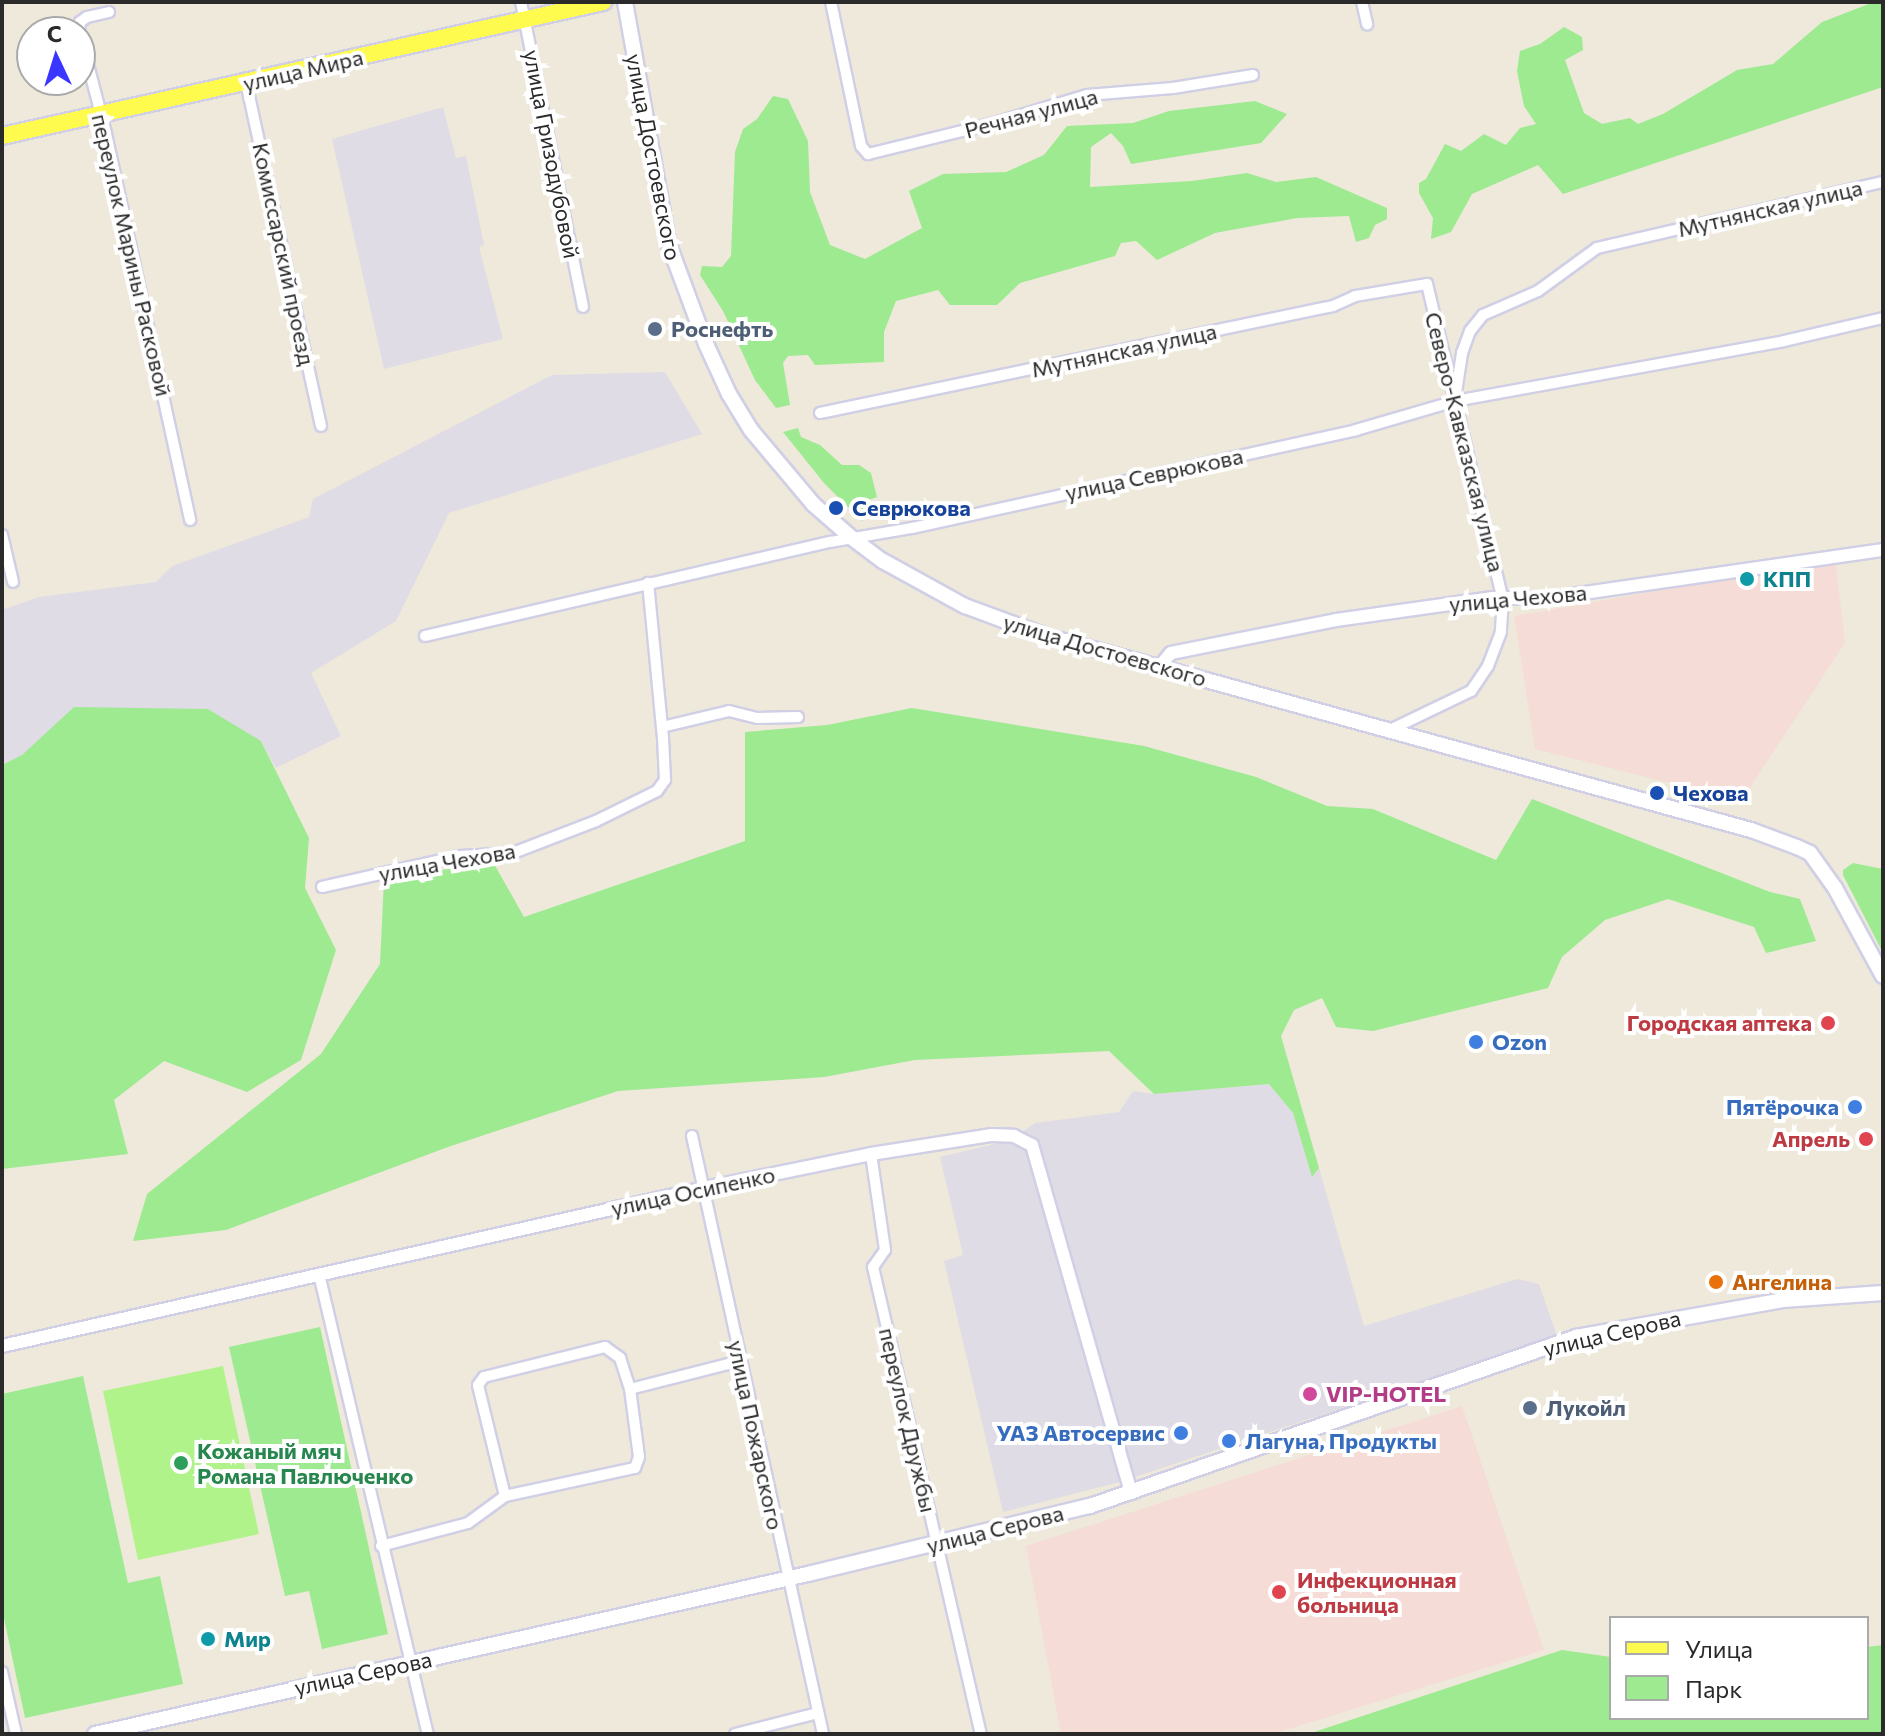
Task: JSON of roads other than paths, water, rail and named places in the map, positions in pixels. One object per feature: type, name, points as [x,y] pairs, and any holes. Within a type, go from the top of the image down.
[{"type":"main road","name":"улица Мира","points":[[2,136],[603,2]]},
{"type":"main road","name":"улица Достоевского","points":[[625,2],[668,242],[706,344],[729,394],[781,469],[813,504],[852,538],[894,567],[965,606],[1046,636],[1751,830],[1797,847],[1810,853],[1835,888],[1883,976]]},
{"type":"main road","name":"улица Серова","points":[[95,1734],[937,1544],[1131,1493],[1562,1341],[1783,1300],[1883,1293]]},
{"type":"street","name":"улица Гризодубовой","points":[[521,2],[583,307]]},
{"type":"street","name":"Речная улица","points":[[831,2],[861,146],[868,154],[1087,95],[1173,88],[1253,75]]},
{"type":"street","points":[[1362,2],[1367,24]]},
{"type":"street","name":"переулок Марины Расковой","points":[[109,12],[80,22],[190,520]]},
{"type":"street","name":"Комиссарский проезд","points":[[246,82],[321,426]]},
{"type":"street","name":"Мутнянская улица","points":[[1455,401],[1462,353],[1470,331],[1483,315],[1538,291],[1597,248],[1883,182]]},
{"type":"street","name":"Мутнянская улица","points":[[820,413],[1317,309],[1355,296],[1427,284]]},
{"type":"street","name":"Северо-Кавказская улица","points":[[1388,731],[1471,691],[1488,666],[1501,632],[1503,600],[1427,284]]},
{"type":"street","name":"улица Севрюкова","points":[[425,636],[648,583],[1341,433],[1455,401],[1709,355],[1883,318]]},
{"type":"street","points":[[2,535],[13,582]]},
{"type":"street","name":"улица Чехова","points":[[1160,666],[1171,653],[1336,620],[1503,600],[1549,598],[1883,550]]},
{"type":"street","points":[[648,583],[662,727],[729,711],[757,718],[798,717]]},
{"type":"street","name":"улица Чехова","points":[[322,887],[460,856],[513,853],[596,821],[657,791],[665,780],[662,727]]},
{"type":"street","name":"улица Осипенко","points":[[2,1346],[705,1188],[871,1154],[991,1135],[1014,1136],[1032,1145],[1131,1493]]},
{"type":"street","name":"улица Пожарского","points":[[692,1136],[786,1578],[823,1734]]},
{"type":"street","name":"переулок Дружбы","points":[[871,1154],[885,1250],[873,1267],[981,1734]]},
{"type":"street","points":[[319,1274],[428,1734]]},
{"type":"street","points":[[381,1546],[468,1523],[505,1496],[635,1468],[639,1457],[630,1389],[620,1358],[605,1347],[484,1377],[478,1385],[505,1496]]},
{"type":"street","points":[[630,1389],[740,1361]]},
{"type":"street","points":[[2,1672],[16,1734]]},
{"type":"street","points":[[735,1734],[818,1713]]},
{"type":"place","name":"Роснефть","points":[[655,329]]},
{"type":"place","name":"Севрюкова","points":[[836,508]]},
{"type":"place","name":"КПП","points":[[1747,579]]},
{"type":"place","name":"Чехова","points":[[1657,793]]},
{"type":"place","name":"Городская аптека","points":[[1828,1023]]},
{"type":"place","name":"Ozon","points":[[1476,1042]]},
{"type":"place","name":"Пятёрочка","points":[[1855,1107]]},
{"type":"place","name":"Апрель","points":[[1866,1139]]},
{"type":"place","name":"Ангелина","points":[[1716,1282]]},
{"type":"place","name":"VIP-HOTEL","points":[[1310,1394]]},
{"type":"place","name":"Лукойл","points":[[1530,1408]]},
{"type":"place","name":"УАЗ Автосервис","points":[[1181,1433]]},
{"type":"place","name":"Лагуна, Продукты","points":[[1229,1441]]},
{"type":"place","name":"Кожаный мяч Романа Павлюченко","points":[[181,1463]]},
{"type":"place","name":"Инфекционная больница","points":[[1279,1592]]},
{"type":"place","name":"Мир","points":[[208,1639]]}]
